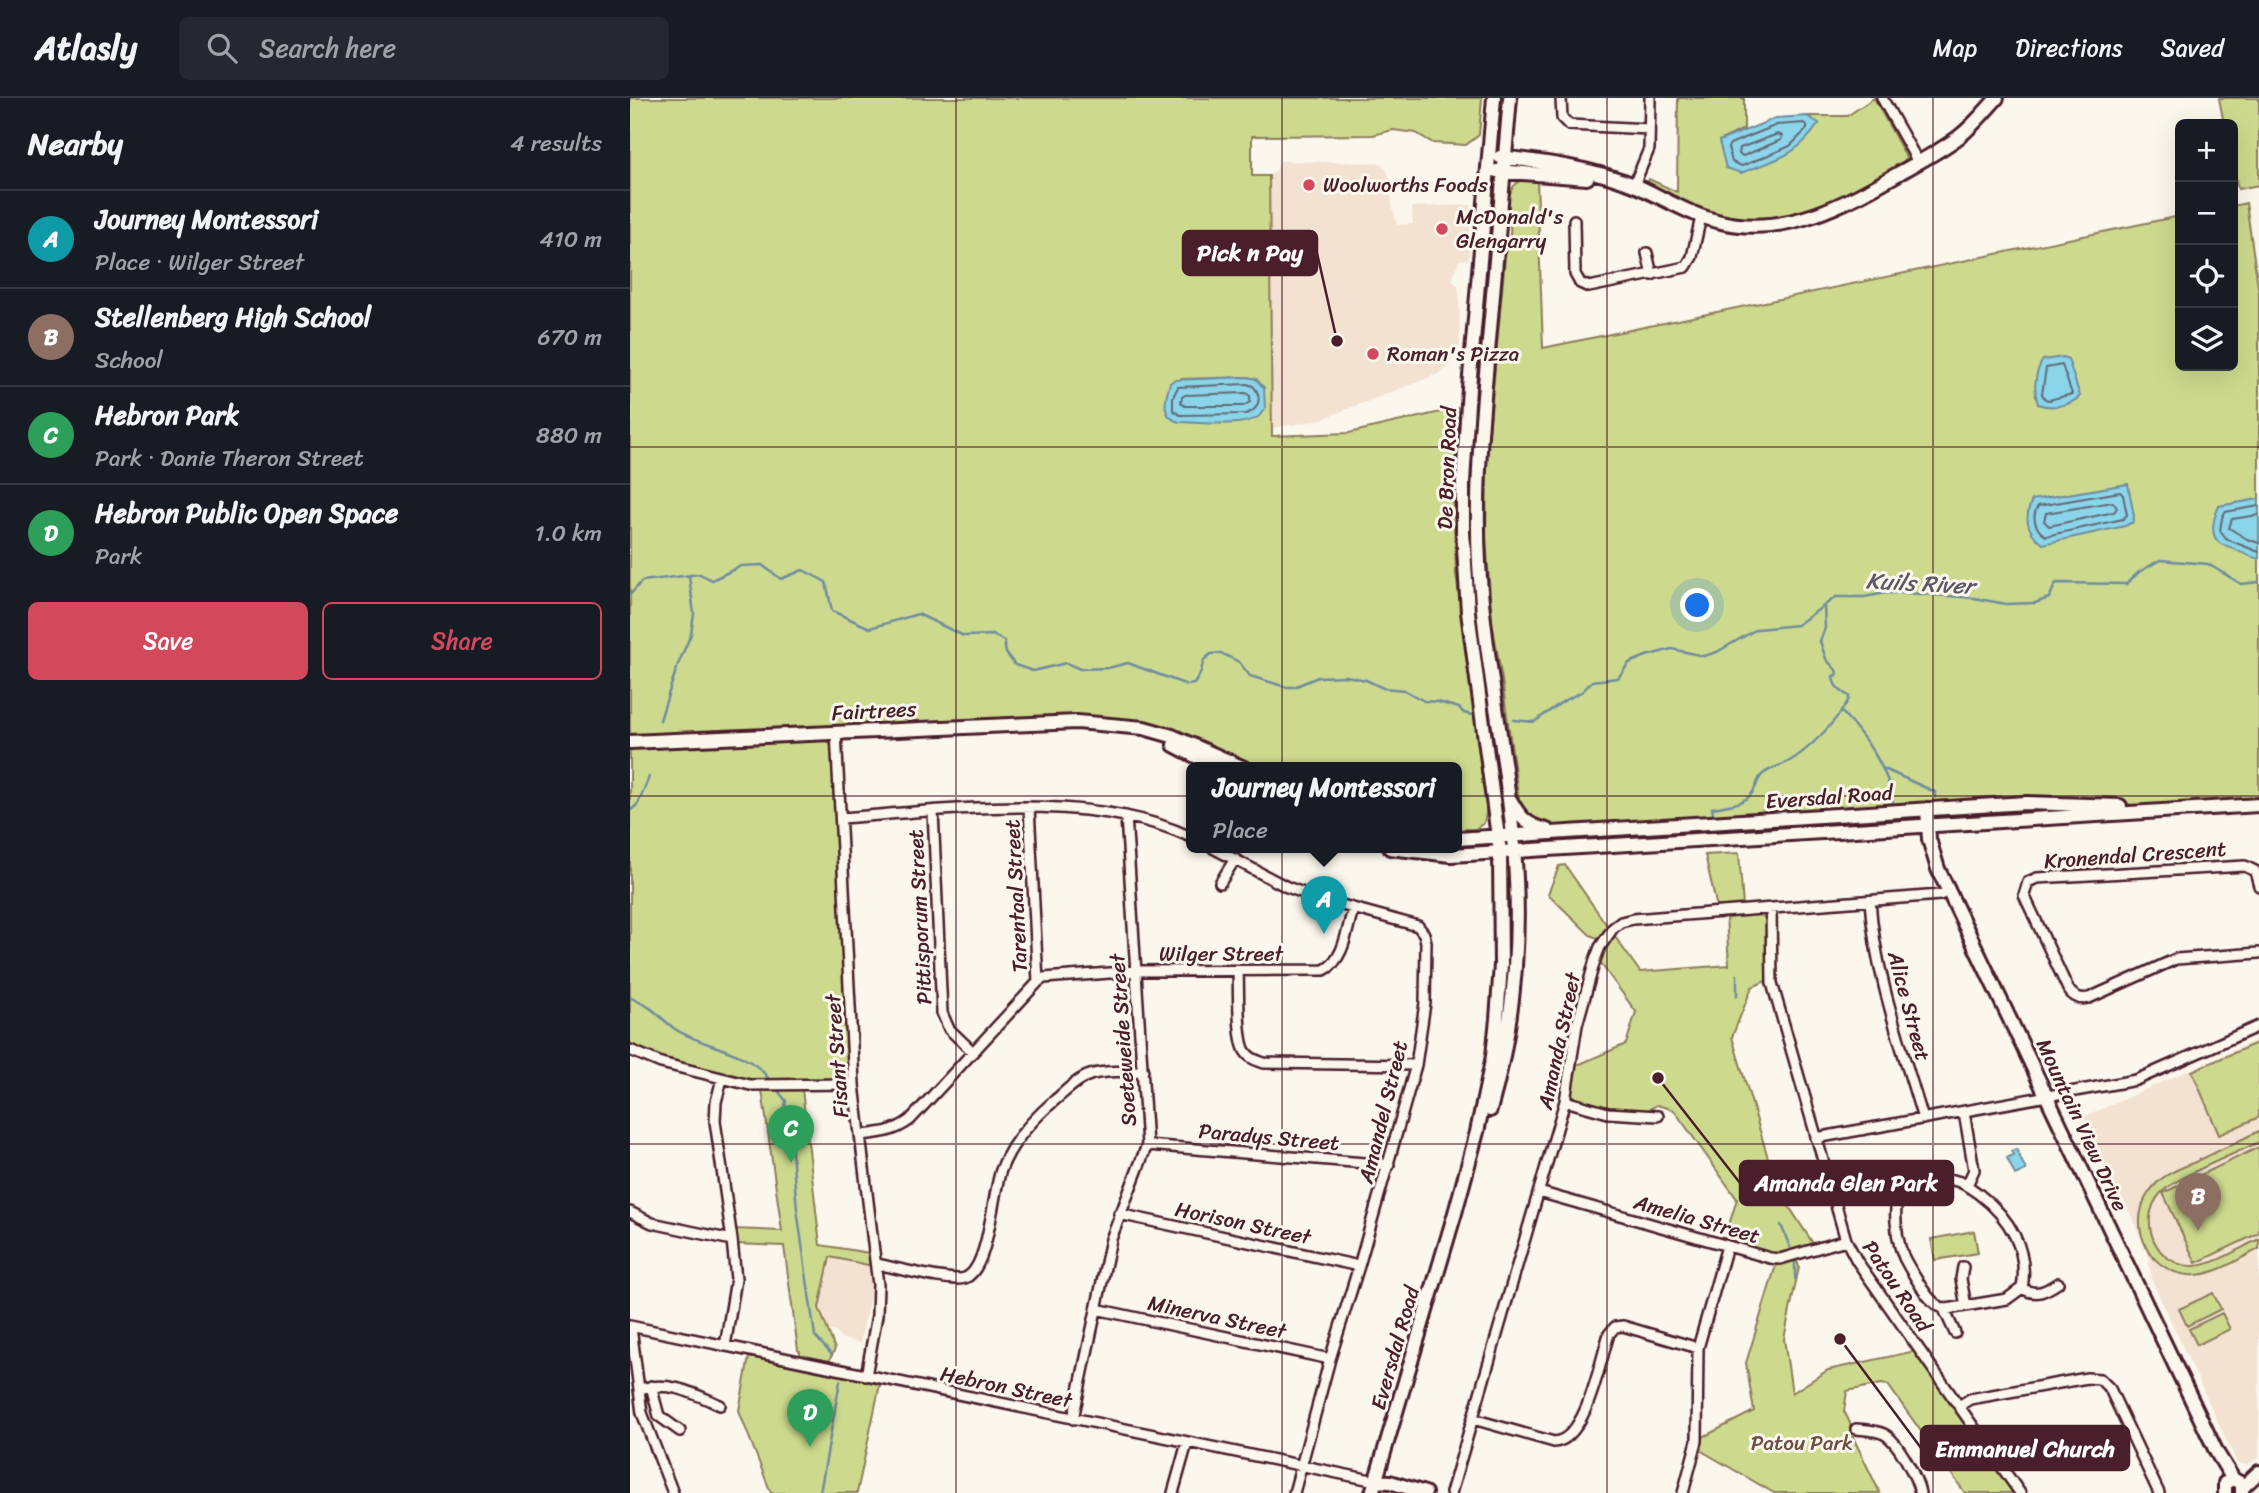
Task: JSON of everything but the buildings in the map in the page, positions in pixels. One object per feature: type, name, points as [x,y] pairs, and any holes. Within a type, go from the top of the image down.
[{"type":"street","name":"De Bron Road","points":[[1494,98],[1464,468],[1463,532],[1468,612],[1498,838]]},
{"type":"street","name":"De Bron Road","points":[[1510,98],[1480,434],[1477,521],[1488,656],[1513,836]]},
{"type":"street","points":[[1560,98],[1562,118],[1569,125],[1649,129]]},
{"type":"street","points":[[1634,185],[1648,155],[1650,98]]},
{"type":"street","points":[[1882,98],[1918,162]]},
{"type":"street","points":[[1489,156],[1603,174],[1634,185],[1701,217],[1744,226],[1778,224],[1827,211],[1866,192],[1959,136],[1997,98]]},
{"type":"street","points":[[1488,170],[1619,181]]},
{"type":"street","points":[[1574,220],[1575,274],[1580,283],[1596,287],[1681,269],[1689,264],[1701,217]]},
{"type":"street","points":[[1647,253],[1652,275]]},
{"type":"street","name":"Fairtrees","points":[[630,742],[1077,722],[1144,728],[1172,736],[1230,762]]},
{"type":"street","name":"Fairtrees","points":[[1121,726],[1168,742],[1206,762]]},
{"type":"street","name":"Fisant Street","points":[[836,732],[854,1084],[876,1264],[877,1307],[866,1376]]},
{"type":"street","points":[[1507,791],[1524,821],[1537,828],[1560,832]]},
{"type":"street","name":"Eversdal Road","points":[[1455,1213],[1486,1123],[1508,1026],[1517,933],[1513,836],[2049,803],[2162,810],[2259,805]]},
{"type":"street","name":"Tarentaal Street","points":[[1029,807],[1038,982]]},
{"type":"street","points":[[841,818],[933,811],[1061,807],[1126,816],[1186,835]]},
{"type":"street","name":"Mountain View Drive","points":[[1927,810],[1938,869],[2217,1453],[2230,1487]]},
{"type":"street","name":"Eversdal Road","points":[[1514,852],[2162,810]]},
{"type":"street","name":"Pittisporum Street","points":[[933,811],[942,1013],[949,1029],[973,1052]]},
{"type":"street","name":"Soeteweide Street","points":[[1073,1419],[1108,1249],[1147,1145],[1126,816]]},
{"type":"street","points":[[1462,839],[1513,836]]},
{"type":"street","name":"Eversdal Road","points":[[1374,1487],[1455,1213],[1477,1132],[1493,1056],[1502,965],[1498,838]]},
{"type":"street","points":[[1434,853],[1451,855],[1514,852]]},
{"type":"street","name":"Amandel Street","points":[[1223,853],[1287,887],[1353,909],[1408,922],[1418,926],[1424,934],[1425,1003],[1416,1065],[1389,1165],[1330,1359],[1294,1493]]},
{"type":"street","points":[[1220,883],[1235,859]]},
{"type":"street","name":"Kronendal Crescent","points":[[2259,886],[2255,871],[2245,866],[2037,878],[2028,882],[2024,895],[2068,989],[2080,998],[2090,998],[2176,958],[2259,953]]},
{"type":"street","name":"Amanda Street","points":[[1451,1493],[1565,1101],[1577,1025],[1586,990],[1600,947],[1613,928],[1621,922],[1633,919],[1940,895],[1950,891]]},
{"type":"street","name":"Alice Street","points":[[1870,901],[1872,934],[1878,963],[1923,1119]]},
{"type":"street","name":"Patou Road","points":[[1770,908],[1772,983],[1846,1240],[1857,1261],[2020,1493]]},
{"type":"street","name":"Wilger Street","points":[[1038,982],[1054,977],[1136,971],[1306,971],[1329,968],[1339,955],[1353,909]]},
{"type":"street","points":[[1238,971],[1241,1038],[1247,1053],[1254,1060],[1264,1063],[1416,1065]]},
{"type":"street","points":[[861,1135],[886,1133],[901,1127],[1038,982]]},
{"type":"street","points":[[1816,1138],[2142,1079],[2259,1026]]},
{"type":"street","points":[[630,1050],[661,1063],[722,1079],[770,1086],[854,1084]]},
{"type":"street","points":[[876,1264],[956,1280],[972,1274],[984,1251],[1001,1170],[1022,1133],[1035,1117],[1083,1078],[1095,1074],[1143,1071]]},
{"type":"street","points":[[722,1079],[716,1102],[715,1121],[732,1240],[735,1287],[724,1346]]},
{"type":"street","points":[[1565,1101],[1608,1113],[1658,1116]]},
{"type":"street","points":[[1964,1112],[1974,1170],[1967,1185]]},
{"type":"street","name":"Paradys Street","points":[[1147,1145],[1389,1165]]},
{"type":"street","points":[[1944,1179],[1967,1185],[2009,1223],[2021,1257],[2024,1277],[2022,1288],[2007,1298],[1944,1309],[1936,1305],[1904,1259],[1896,1229],[1895,1202],[1900,1193],[1911,1185],[1944,1179]]},
{"type":"street","name":"Amelia Street","points":[[1539,1192],[1776,1259],[1846,1240]]},
{"type":"street","points":[[630,1212],[652,1223],[732,1240]]},
{"type":"street","name":"Horison Street","points":[[1119,1214],[1359,1266]]},
{"type":"street","points":[[1683,1493],[1697,1441],[1698,1348],[1727,1246]]},
{"type":"street","points":[[1963,1267],[1961,1279],[1965,1306]]},
{"type":"street","points":[[2022,1288],[2039,1293],[2058,1283]]},
{"type":"street","name":"Minerva Street","points":[[1096,1309],[1330,1359]]},
{"type":"street","points":[[1944,1309],[1955,1334]]},
{"type":"street","points":[[630,1326],[639,1389],[635,1404],[673,1493]]},
{"type":"street","name":"Hebron Street","points":[[630,1326],[1300,1467],[1374,1487]]},
{"type":"street","points":[[1473,1419],[1554,1442],[1564,1441],[1574,1432],[1582,1418],[1609,1334],[1613,1329],[1623,1326],[1698,1348]]},
{"type":"street","points":[[1959,1406],[1970,1399],[2087,1378],[2100,1379],[2110,1389],[2159,1493]]},
{"type":"street","points":[[639,1389],[663,1385],[687,1390],[720,1405]]},
{"type":"street","points":[[651,1386],[659,1416],[680,1432]]},
{"type":"street","points":[[1856,1429],[1879,1432],[1891,1438],[1918,1484],[1920,1493]]},
{"type":"street","points":[[1173,1493],[1186,1443]]},
{"type":"street","points":[[2230,1487],[2256,1474]]},
{"type":"street","points":[[1374,1487],[1390,1482],[1425,1493]]},
{"type":"shaded area","points":[[1278,162],[1380,163],[1390,179],[1397,225],[1413,224],[1412,207],[1471,205],[1469,259],[1459,260],[1452,280],[1459,292],[1460,346],[1448,366],[1438,374],[1319,420],[1272,428],[1269,176],[1277,170]]},
{"type":"shaded area","points":[[2259,1039],[2259,1457],[2246,1465],[2237,1463],[2150,1276],[2152,1275],[2148,1263],[2151,1261],[2124,1200],[2113,1188],[2085,1121],[2086,1116]]},
{"type":"shaded area","points":[[830,1257],[868,1265],[871,1292],[860,1343],[840,1338],[836,1332],[827,1330],[819,1308]]},
{"type":"green space","points":[[630,98],[1482,98],[1479,135],[1466,145],[1433,143],[1416,133],[1393,130],[1373,135],[1252,136],[1252,176],[1269,176],[1272,436],[1349,433],[1458,408],[1453,493],[1456,574],[1487,808],[1484,823],[1475,829],[1462,829],[1462,762],[1239,762],[1158,728],[1105,718],[1070,716],[630,736]],"holes":[[[1247,377],[1256,379],[1264,388],[1247,421],[1179,422],[1181,379]]]},
{"type":"green space","points":[[1678,98],[1744,98],[1744,129],[1719,141],[1818,124],[1807,116],[1847,116],[1874,98],[1906,157],[1900,165],[1878,177],[1807,209],[1757,219],[1732,218],[1706,212],[1647,184],[1649,179],[1677,192]]},
{"type":"green space","points":[[2219,98],[2259,98],[2259,185],[2238,189],[2238,119],[2223,119]]},
{"type":"green space","points":[[1521,180],[1537,180],[1543,348],[2175,217],[2175,371],[2238,371],[2238,205],[2246,203],[2259,293],[2259,801],[2163,806],[2002,800],[1650,822],[1541,826],[1530,819],[1519,801],[1492,622],[1486,538],[1487,455],[1506,247],[1510,230],[1509,202],[1514,186]]},
{"type":"green space","points":[[822,740],[829,742],[833,750],[848,1075],[841,1080],[750,1080],[674,1062],[630,1044],[630,748]]},
{"type":"green space","points":[[1739,853],[1743,906],[1717,908],[1705,855]]},
{"type":"green space","points":[[1565,865],[1608,927],[1599,939],[1590,935],[1548,894],[1559,866]]},
{"type":"green space","points":[[1757,913],[1763,916],[1767,923],[1768,980],[1752,987],[1732,1037],[1777,1188],[1814,1245],[1775,1255],[1724,1241],[1737,1199],[1674,1110],[1657,1105],[1648,1110],[1615,1109],[1576,1099],[1570,1091],[1575,1064],[1626,1044],[1636,1012],[1599,961],[1613,934],[1640,972],[1729,965],[1726,916]]},
{"type":"green space","points":[[2259,1042],[2259,1117],[2219,1135],[2192,1071]]},
{"type":"green space","points":[[802,1089],[820,1245],[869,1253],[871,1263],[868,1265],[830,1257],[819,1308],[835,1349],[829,1361],[800,1355],[798,1350],[784,1246],[736,1244],[734,1229],[782,1231],[762,1090]]},
{"type":"green space","points":[[2259,1131],[2259,1142],[2191,1173],[2167,1188],[2153,1205],[2150,1217],[2154,1241],[2170,1260],[2182,1265],[2195,1266],[2212,1262],[2259,1239],[2259,1249],[2225,1266],[2198,1275],[2174,1272],[2161,1264],[2151,1254],[2140,1227],[2145,1199],[2154,1186],[2173,1172]]},
{"type":"green space","points":[[2259,1147],[2259,1233],[2196,1263],[2163,1193]]},
{"type":"green space","points":[[1974,1231],[1978,1253],[1935,1260],[1931,1239]]},
{"type":"green space","name":"Patou Park","points":[[1796,1258],[1799,1267],[1784,1339],[1792,1393],[1828,1370],[1915,1351],[2015,1493],[1965,1493],[1888,1385],[1881,1384],[1847,1391],[1844,1411],[1851,1425],[1851,1433],[1880,1493],[1774,1493],[1700,1450],[1701,1438],[1754,1411],[1746,1363],[1776,1265]]},
{"type":"green space","points":[[2213,1293],[2221,1309],[2187,1326],[2179,1309]]},
{"type":"green space","points":[[2222,1313],[2230,1329],[2197,1345],[2189,1329]]},
{"type":"green space","points":[[749,1357],[880,1384],[857,1493],[771,1493],[739,1411]]},
{"type":"water","points":[[1807,116],[1819,123],[1803,143],[1785,156],[1741,173],[1726,168],[1719,141],[1776,118]]},
{"type":"water","points":[[2063,357],[2068,359],[2080,396],[2060,406],[2038,404],[2035,387],[2040,365],[2043,360]]},
{"type":"water","points":[[1247,377],[1256,379],[1264,388],[1265,409],[1251,420],[1231,423],[1179,422],[1166,411],[1167,394],[1170,383],[1174,380]]},
{"type":"water","points":[[2128,484],[2134,516],[2133,522],[2125,526],[2043,544],[2030,529],[2027,518],[2032,500]]},
{"type":"water","points":[[2259,499],[2259,559],[2221,544],[2214,536],[2213,526],[2219,506]]},
{"type":"water","points":[[2016,1149],[2026,1170],[2015,1175],[2007,1158],[2013,1155],[2011,1151]]},
{"type":"waterway","name":"Kuils River","points":[[1514,720],[1534,722],[1583,691],[1592,681],[1618,678],[1629,663],[1646,656],[1672,649],[1704,656],[1717,652],[1757,629],[1797,625],[1836,597],[1907,593],[1974,598],[2006,604],[2035,603],[2049,598],[2056,583],[2126,584],[2139,572],[2160,560],[2208,564],[2241,584],[2259,582]]},
{"type":"waterway","name":"Kuils River","points":[[630,595],[642,581],[700,574],[712,580],[741,566],[762,565],[781,579],[803,570],[826,582],[832,611],[870,628],[918,614],[964,636],[993,635],[1004,641],[1006,653],[1015,665],[1033,671],[1066,663],[1080,669],[1108,668],[1128,663],[1187,685],[1194,684],[1204,660],[1211,654],[1221,653],[1239,662],[1250,676],[1286,687],[1294,687],[1318,677],[1346,676],[1366,680],[1383,688],[1404,690],[1424,701],[1459,708],[1471,715]]},
{"type":"waterway","points":[[660,720],[691,634],[694,614],[689,576]]},
{"type":"waterway","points":[[1713,813],[1712,808],[1748,798],[1763,774],[1788,762],[1813,743],[1849,699],[1834,683],[1836,670],[1826,659],[1820,641],[1825,628],[1824,606]]},
{"type":"waterway","points":[[1841,711],[1867,742],[1881,765],[1893,803]]},
{"type":"waterway","points":[[1882,768],[1935,792],[1935,797]]},
{"type":"waterway","points":[[630,811],[638,804],[649,777]]},
{"type":"waterway","points":[[1737,975],[1737,996]]},
{"type":"waterway","points":[[630,997],[686,1035],[749,1061],[768,1078]]},
{"type":"waterway","points":[[779,1092],[786,1101],[783,1117],[792,1152],[797,1209],[815,1336],[831,1354]]},
{"type":"waterway","points":[[1781,1225],[1790,1247]]},
{"type":"waterway","points":[[1795,1263],[1795,1279]]},
{"type":"waterway","points":[[820,1493],[840,1381]]},
{"type":"place","name":"Woolworths Foods","points":[[1309,185]]},
{"type":"place","name":"McDonald's Glengarry","points":[[1442,229]]},
{"type":"place","name":"Pick n Pay","points":[[1337,341]]},
{"type":"place","name":"Roman's Pizza","points":[[1373,354]]},
{"type":"place","name":"Journey Montessori","points":[[1324,934]]},
{"type":"place","name":"Amanda Glen Park","points":[[1658,1078]]},
{"type":"place","name":"Hebron Park","points":[[791,1163]]},
{"type":"place","name":"Stellenberg High School","points":[[2198,1231]]},
{"type":"place","name":"Emmanuel Church","points":[[1840,1339]]},
{"type":"place","name":"Hebron Public Open Space","points":[[810,1447]]}]
